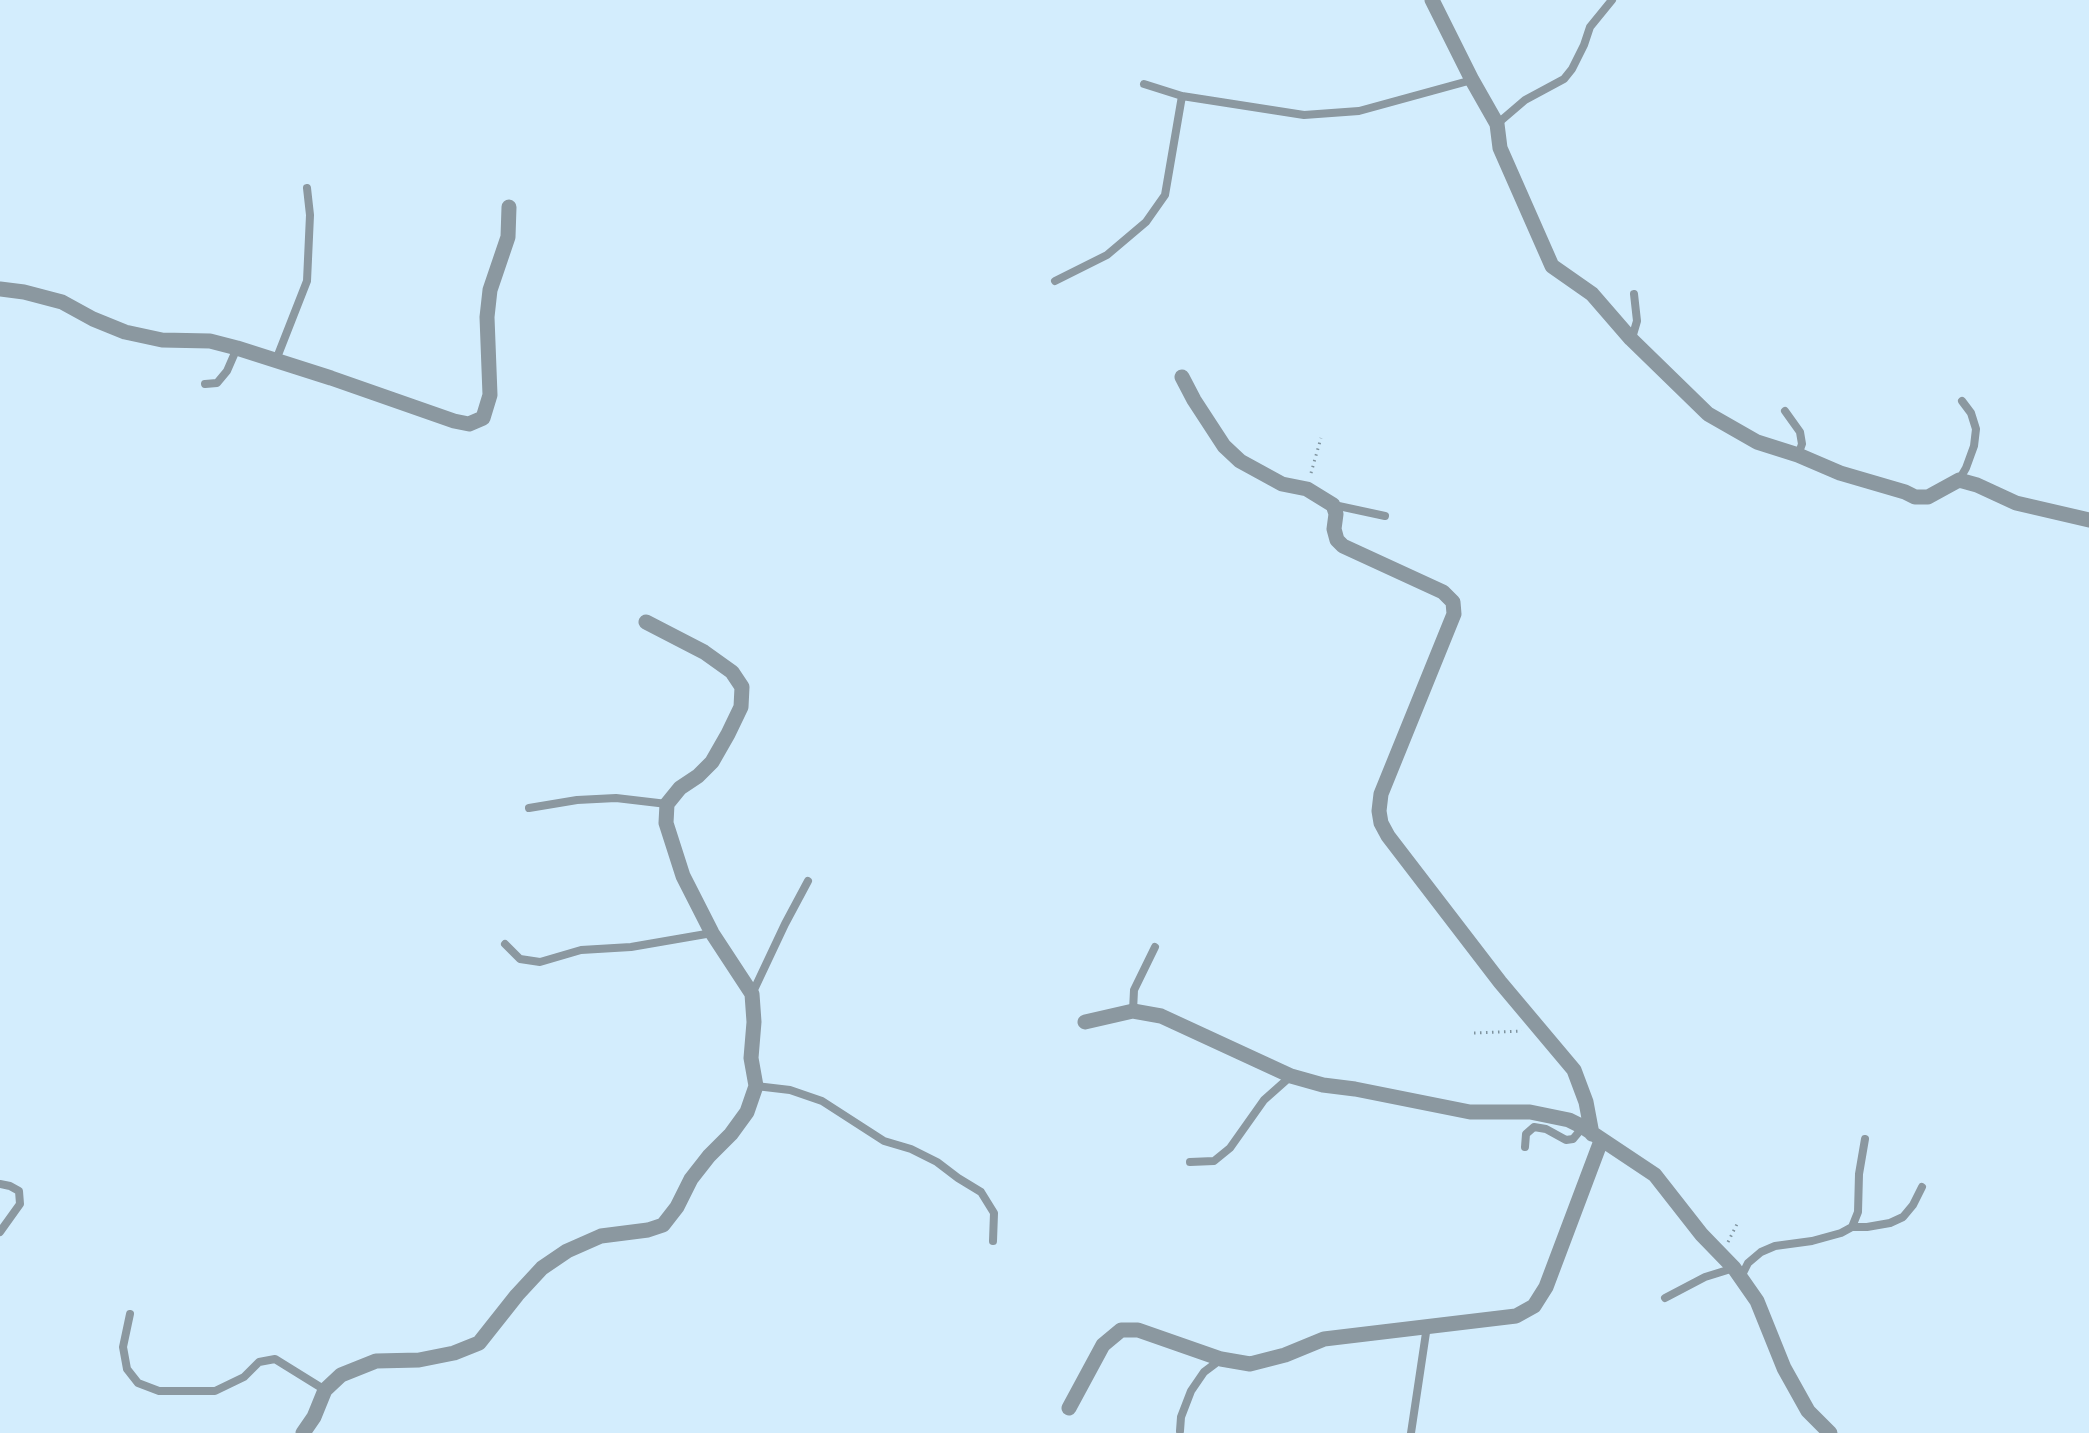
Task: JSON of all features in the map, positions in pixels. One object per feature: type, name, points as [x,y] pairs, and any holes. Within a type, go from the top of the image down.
[{"type":"street","points":[[1432,0],[1497,124],[1500,148],[1552,266],[1592,294],[1631,339],[1708,414],[1757,442],[1798,454],[1840,473],[1916,497],[1928,497],[1959,480],[1977,485],[2016,503],[2089,520]]},
{"type":"street","points":[[0,289],[24,292],[62,302],[93,319],[125,332],[162,340],[210,341],[237,348],[454,421],[469,424],[483,418],[489,395],[487,317],[490,290],[508,237],[508,207]]},
{"type":"street","points":[[1069,1408],[1103,1345],[1120,1330],[1138,1330],[1221,1359],[1250,1364],[1285,1355],[1324,1339],[1515,1316],[1534,1306],[1546,1287],[1592,1134],[1587,1102],[1574,1070],[1500,982],[1388,836],[1381,823],[1379,811],[1381,794],[1454,614],[1453,602],[1443,592],[1342,546],[1337,540],[1334,529],[1336,514],[1333,505],[1307,489],[1282,484],[1240,461],[1224,446],[1182,377]]},
{"type":"street","points":[[303,1433],[314,1417],[325,1390],[341,1375],[376,1362],[419,1360],[454,1353],[479,1343],[542,1268],[567,1251],[601,1236],[648,1230],[663,1225],[691,1179],[709,1156],[731,1134],[747,1112],[756,1086],[751,1058],[754,1022],[752,994],[712,933],[682,876],[666,823],[667,804],[680,788],[698,776],[712,762],[741,707],[742,687],[732,672],[704,652],[646,621]]},
{"type":"street","points":[[1085,1022],[1133,1011],[1161,1016],[1291,1076],[1323,1085],[1355,1089],[1470,1112],[1530,1112],[1569,1120],[1655,1175],[1702,1235],[1737,1273],[1757,1301],[1784,1368],[1808,1411],[1830,1433]]},
{"type":"lane","points":[[1497,124],[1525,100],[1564,79],[1580,53],[1590,27],[1612,0]]},
{"type":"lane","points":[[1144,84],[1182,96],[1304,115],[1359,111],[1472,80]]},
{"type":"lane","points":[[1055,281],[1107,255],[1146,222],[1165,195],[1182,96]]},
{"type":"lane","points":[[276,360],[307,281],[310,214],[307,188]]},
{"type":"lane","points":[[1631,339],[1637,321],[1634,294]]},
{"type":"lane","points":[[206,384],[217,383],[227,371],[237,348]]},
{"type":"lane","points":[[1959,480],[1974,446],[1976,429],[1971,413],[1962,401]]},
{"type":"lane","points":[[1785,411],[1800,432],[1802,444],[1798,454]]},
{"type":"lane","points":[[1333,505],[1385,516]]},
{"type":"lane","points":[[529,808],[577,800],[616,798],[667,804]]},
{"type":"lane","points":[[752,994],[808,881]]},
{"type":"lane","points":[[506,944],[520,959],[540,962],[581,950],[631,947],[712,933]]},
{"type":"lane","points":[[1133,1011],[1134,990],[1155,947]]},
{"type":"lane","points":[[1190,1162],[1214,1161],[1230,1148],[1264,1100],[1291,1076]]},
{"type":"lane","points":[[756,1086],[790,1090],[822,1101],[884,1141],[911,1149],[937,1162],[981,1192],[994,1213],[993,1241]]},
{"type":"lane","points":[[1525,1147],[1526,1134],[1534,1127],[1546,1129],[1566,1140],[1592,1134]]},
{"type":"lane","points":[[1852,1227],[1858,1212],[1859,1174],[1865,1139]]},
{"type":"lane","points":[[0,1184],[19,1191],[20,1204],[0,1232]]},
{"type":"lane","points":[[1665,1298],[1705,1277],[1737,1273],[1761,1252],[1775,1246],[1812,1241],[1841,1233],[1852,1227],[1890,1223],[1903,1217],[1913,1205],[1922,1187]]},
{"type":"lane","points":[[130,1314],[123,1347],[127,1369],[138,1383],[159,1391],[215,1391],[244,1377],[259,1362],[275,1359],[325,1390]]},
{"type":"lane","points":[[1410,1433],[1427,1326]]},
{"type":"lane","points":[[1180,1431],[1181,1417],[1191,1391],[1204,1372],[1221,1359]]},
{"type":"path","points":[[1307,489],[1321,438]]},
{"type":"path","points":[[1474,1033],[1541,1029]]}]
